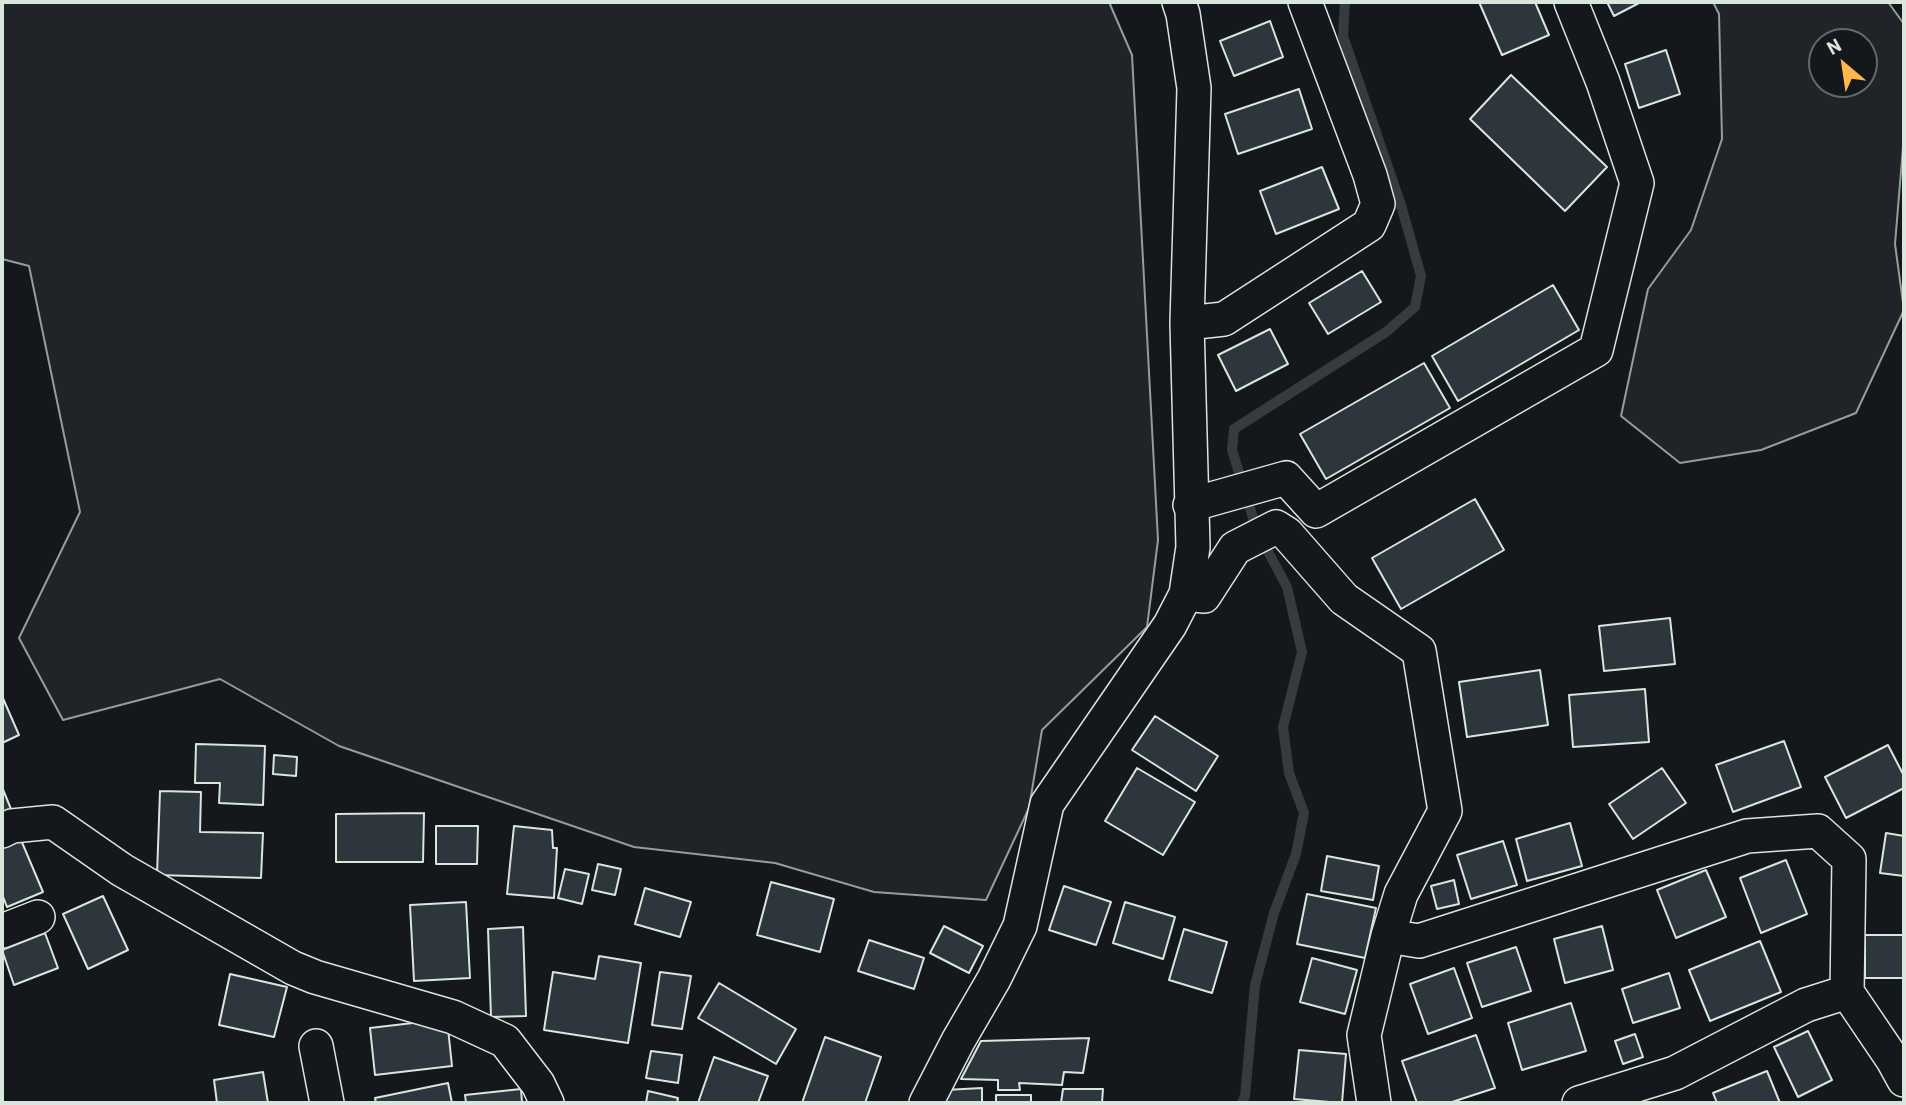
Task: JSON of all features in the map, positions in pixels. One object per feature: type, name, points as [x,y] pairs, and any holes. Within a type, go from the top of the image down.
[{"type":"street","points":[[926,1103],[1020,926],[1047,804],[1170,625],[1186,594],[1193,547],[1186,323],[1194,88],[1179,2]]},
{"type":"street","points":[[1186,323],[1224,319],[1369,225],[1378,204],[1370,175],[1305,2]]},
{"type":"street","points":[[1190,505],[1286,478],[1316,511],[1596,350],[1637,183],[1603,82],[1571,2]]},
{"type":"street","points":[[1186,594],[1204,596],[1235,548],[1276,527],[1287,534],[1344,599],[1419,651],[1445,811],[1401,894],[1388,936],[1364,1035],[1374,1103]]},
{"type":"street","points":[[2,831],[12,826],[53,822],[122,870],[293,968],[315,977],[453,1017],[505,1041],[538,1084],[547,1103]]},
{"type":"street","points":[[1388,936],[1419,941],[1747,836],[1818,831],[1849,859],[1847,992],[1894,1060],[1904,1080]]},
{"type":"street","points":[[2,931],[38,917]]},
{"type":"street","points":[[1579,1103],[1675,1073],[1806,1005],[1847,992]]},
{"type":"street","points":[[316,1046],[327,1103]]},
{"type":"shaded area","points":[[2,2],[1109,2],[1132,55],[1158,540],[1147,627],[1042,730],[1029,808],[986,900],[874,892],[775,863],[634,847],[339,746],[220,679],[63,720],[19,638],[80,512],[29,266],[2,259]]},
{"type":"shaded area","points":[[1713,2],[1888,2],[1904,24],[1904,135],[1895,244],[1904,310],[1856,413],[1761,450],[1680,463],[1621,416],[1648,289],[1691,230],[1722,139],[1719,14]]},
{"type":"building","points":[[1479,2],[1535,2],[1549,35],[1502,55]]},
{"type":"building","points":[[1607,2],[1641,2],[1614,16]]},
{"type":"building","points":[[1270,21],[1283,57],[1234,76],[1220,41]]},
{"type":"building","points":[[1666,50],[1680,94],[1639,108],[1625,64]]},
{"type":"building","points":[[1511,75],[1607,167],[1565,211],[1470,119]]},
{"type":"building","points":[[1299,89],[1312,129],[1238,154],[1225,114]]},
{"type":"building","points":[[1322,167],[1339,209],[1276,234],[1260,191]]},
{"type":"building","points":[[1362,271],[1381,302],[1328,334],[1309,303]]},
{"type":"building","points":[[1553,285],[1579,330],[1458,401],[1432,356]]},
{"type":"building","points":[[1270,329],[1288,364],[1236,391],[1218,355]]},
{"type":"building","points":[[1424,363],[1450,408],[1326,479],[1300,434]]},
{"type":"building","points":[[1475,499],[1504,550],[1401,609],[1372,558]]},
{"type":"building","points":[[1670,618],[1675,664],[1604,671],[1599,626]]},
{"type":"building","points":[[1540,670],[1548,725],[1467,737],[1459,682]]},
{"type":"building","points":[[1645,689],[1649,742],[1573,747],[1569,695]]},
{"type":"building","points":[[2,696],[19,735],[2,743]]},
{"type":"building","points":[[1155,716],[1218,756],[1196,791],[1132,750]]},
{"type":"building","points":[[1784,741],[1801,787],[1733,812],[1716,765]]},
{"type":"building","points":[[196,744],[265,746],[263,805],[219,803],[220,783],[195,783]]},
{"type":"building","points":[[1888,745],[1904,776],[1904,788],[1846,818],[1825,777]]},
{"type":"building","points":[[274,755],[297,757],[296,776],[273,774]]},
{"type":"building","points":[[1137,768],[1195,802],[1163,855],[1105,821]]},
{"type":"building","points":[[1662,768],[1686,803],[1633,839],[1609,804]]},
{"type":"building","points":[[2,787],[13,814],[2,819]]},
{"type":"building","points":[[160,791],[201,792],[200,832],[263,833],[261,878],[157,875]]},
{"type":"building","points":[[424,813],[423,862],[336,862],[336,814]]},
{"type":"building","points":[[1570,823],[1582,866],[1527,881],[1516,839]]},
{"type":"building","points":[[436,826],[478,826],[477,864],[436,864]]},
{"type":"building","points":[[514,826],[552,830],[553,848],[557,848],[554,898],[507,894]]},
{"type":"building","points":[[1886,833],[1904,836],[1904,876],[1880,873]]},
{"type":"building","points":[[21,840],[43,892],[7,907],[2,894],[2,848]]},
{"type":"building","points":[[1503,841],[1517,885],[1471,899],[1457,855]]},
{"type":"building","points":[[1327,856],[1379,866],[1373,900],[1321,891]]},
{"type":"building","points":[[1786,860],[1807,914],[1761,933],[1740,878]]},
{"type":"building","points":[[598,864],[621,869],[615,895],[592,890]]},
{"type":"building","points":[[565,869],[589,874],[582,904],[558,898]]},
{"type":"building","points":[[1706,870],[1726,917],[1676,938],[1657,890]]},
{"type":"building","points":[[1454,880],[1459,904],[1437,909],[1431,886]]},
{"type":"building","points":[[771,882],[834,899],[820,952],[757,935]]},
{"type":"building","points":[[1064,886],[1111,902],[1096,945],[1049,930]]},
{"type":"building","points":[[645,888],[691,902],[680,937],[635,924]]},
{"type":"building","points":[[1307,894],[1376,908],[1365,958],[1297,944]]},
{"type":"building","points":[[103,896],[128,950],[88,969],[63,914]]},
{"type":"building","points":[[466,902],[470,978],[414,981],[410,905]]},
{"type":"building","points":[[1125,902],[1175,917],[1163,959],[1113,943]]},
{"type":"building","points":[[944,926],[983,946],[969,973],[930,953]]},
{"type":"building","points":[[1602,926],[1613,970],[1565,983],[1554,939]]},
{"type":"building","points":[[523,927],[526,1016],[491,1017],[488,929]]},
{"type":"building","points":[[1184,929],[1227,942],[1212,993],[1169,980]]},
{"type":"building","points":[[45,933],[58,968],[14,985],[2,950]]},
{"type":"building","points":[[1865,935],[1904,935],[1904,978],[1865,978]]},
{"type":"building","points":[[869,940],[924,958],[914,989],[858,971]]},
{"type":"building","points":[[1760,941],[1781,992],[1710,1021],[1689,970]]},
{"type":"building","points":[[1516,947],[1531,991],[1482,1007],[1467,963]]},
{"type":"building","points":[[599,956],[641,963],[628,1043],[544,1030],[553,972],[595,979]]},
{"type":"building","points":[[1312,958],[1357,970],[1345,1014],[1300,1002]]},
{"type":"building","points":[[1454,968],[1472,1018],[1428,1034],[1410,984]]},
{"type":"building","points":[[660,972],[691,976],[682,1029],[652,1025]]},
{"type":"building","points":[[1669,973],[1680,1008],[1633,1023],[1622,989]]},
{"type":"building","points":[[230,974],[287,987],[274,1037],[219,1025]]},
{"type":"building","points":[[719,983],[796,1029],[776,1064],[698,1018]]},
{"type":"building","points":[[1571,1003],[1586,1051],[1522,1070],[1508,1023]]},
{"type":"building","points":[[447,1019],[452,1066],[375,1075],[370,1028]]},
{"type":"building","points":[[1808,1031],[1832,1080],[1798,1097],[1774,1047]]},
{"type":"building","points":[[1635,1034],[1643,1057],[1623,1064],[1615,1041]]},
{"type":"building","points":[[1476,1035],[1495,1088],[1449,1103],[1417,1103],[1402,1061]]},
{"type":"building","points":[[825,1037],[881,1057],[865,1103],[802,1103]]},
{"type":"building","points":[[1089,1038],[1083,1073],[1064,1072],[1062,1085],[1019,1083],[1020,1090],[998,1090],[998,1080],[961,1079],[981,1041]]},
{"type":"building","points":[[1299,1050],[1346,1054],[1342,1103],[1294,1099]]},
{"type":"building","points":[[651,1051],[682,1055],[678,1083],[646,1078]]},
{"type":"building","points":[[714,1057],[768,1076],[758,1103],[698,1103]]},
{"type":"building","points":[[1767,1071],[1780,1103],[1717,1103],[1713,1093]]},
{"type":"building","points":[[263,1072],[268,1103],[217,1103],[214,1080]]},
{"type":"building","points":[[448,1083],[452,1103],[376,1103],[375,1098]]},
{"type":"building","points":[[982,1088],[982,1103],[946,1103],[945,1090]]},
{"type":"building","points":[[521,1089],[522,1103],[466,1103],[465,1095]]},
{"type":"building","points":[[1063,1089],[1103,1089],[1102,1103],[1061,1103]]},
{"type":"building","points":[[648,1091],[678,1098],[677,1103],[646,1103]]},
{"type":"building","points":[[996,1095],[1031,1095],[1031,1103],[996,1103]]},
{"type":"waterway","points":[[1242,1103],[1245,1096],[1255,985],[1274,913],[1296,854],[1304,813],[1289,773],[1283,727],[1302,652],[1287,587],[1257,531],[1232,450],[1234,429],[1386,332],[1415,307],[1421,276],[1401,205],[1343,36],[1345,2]]}]
